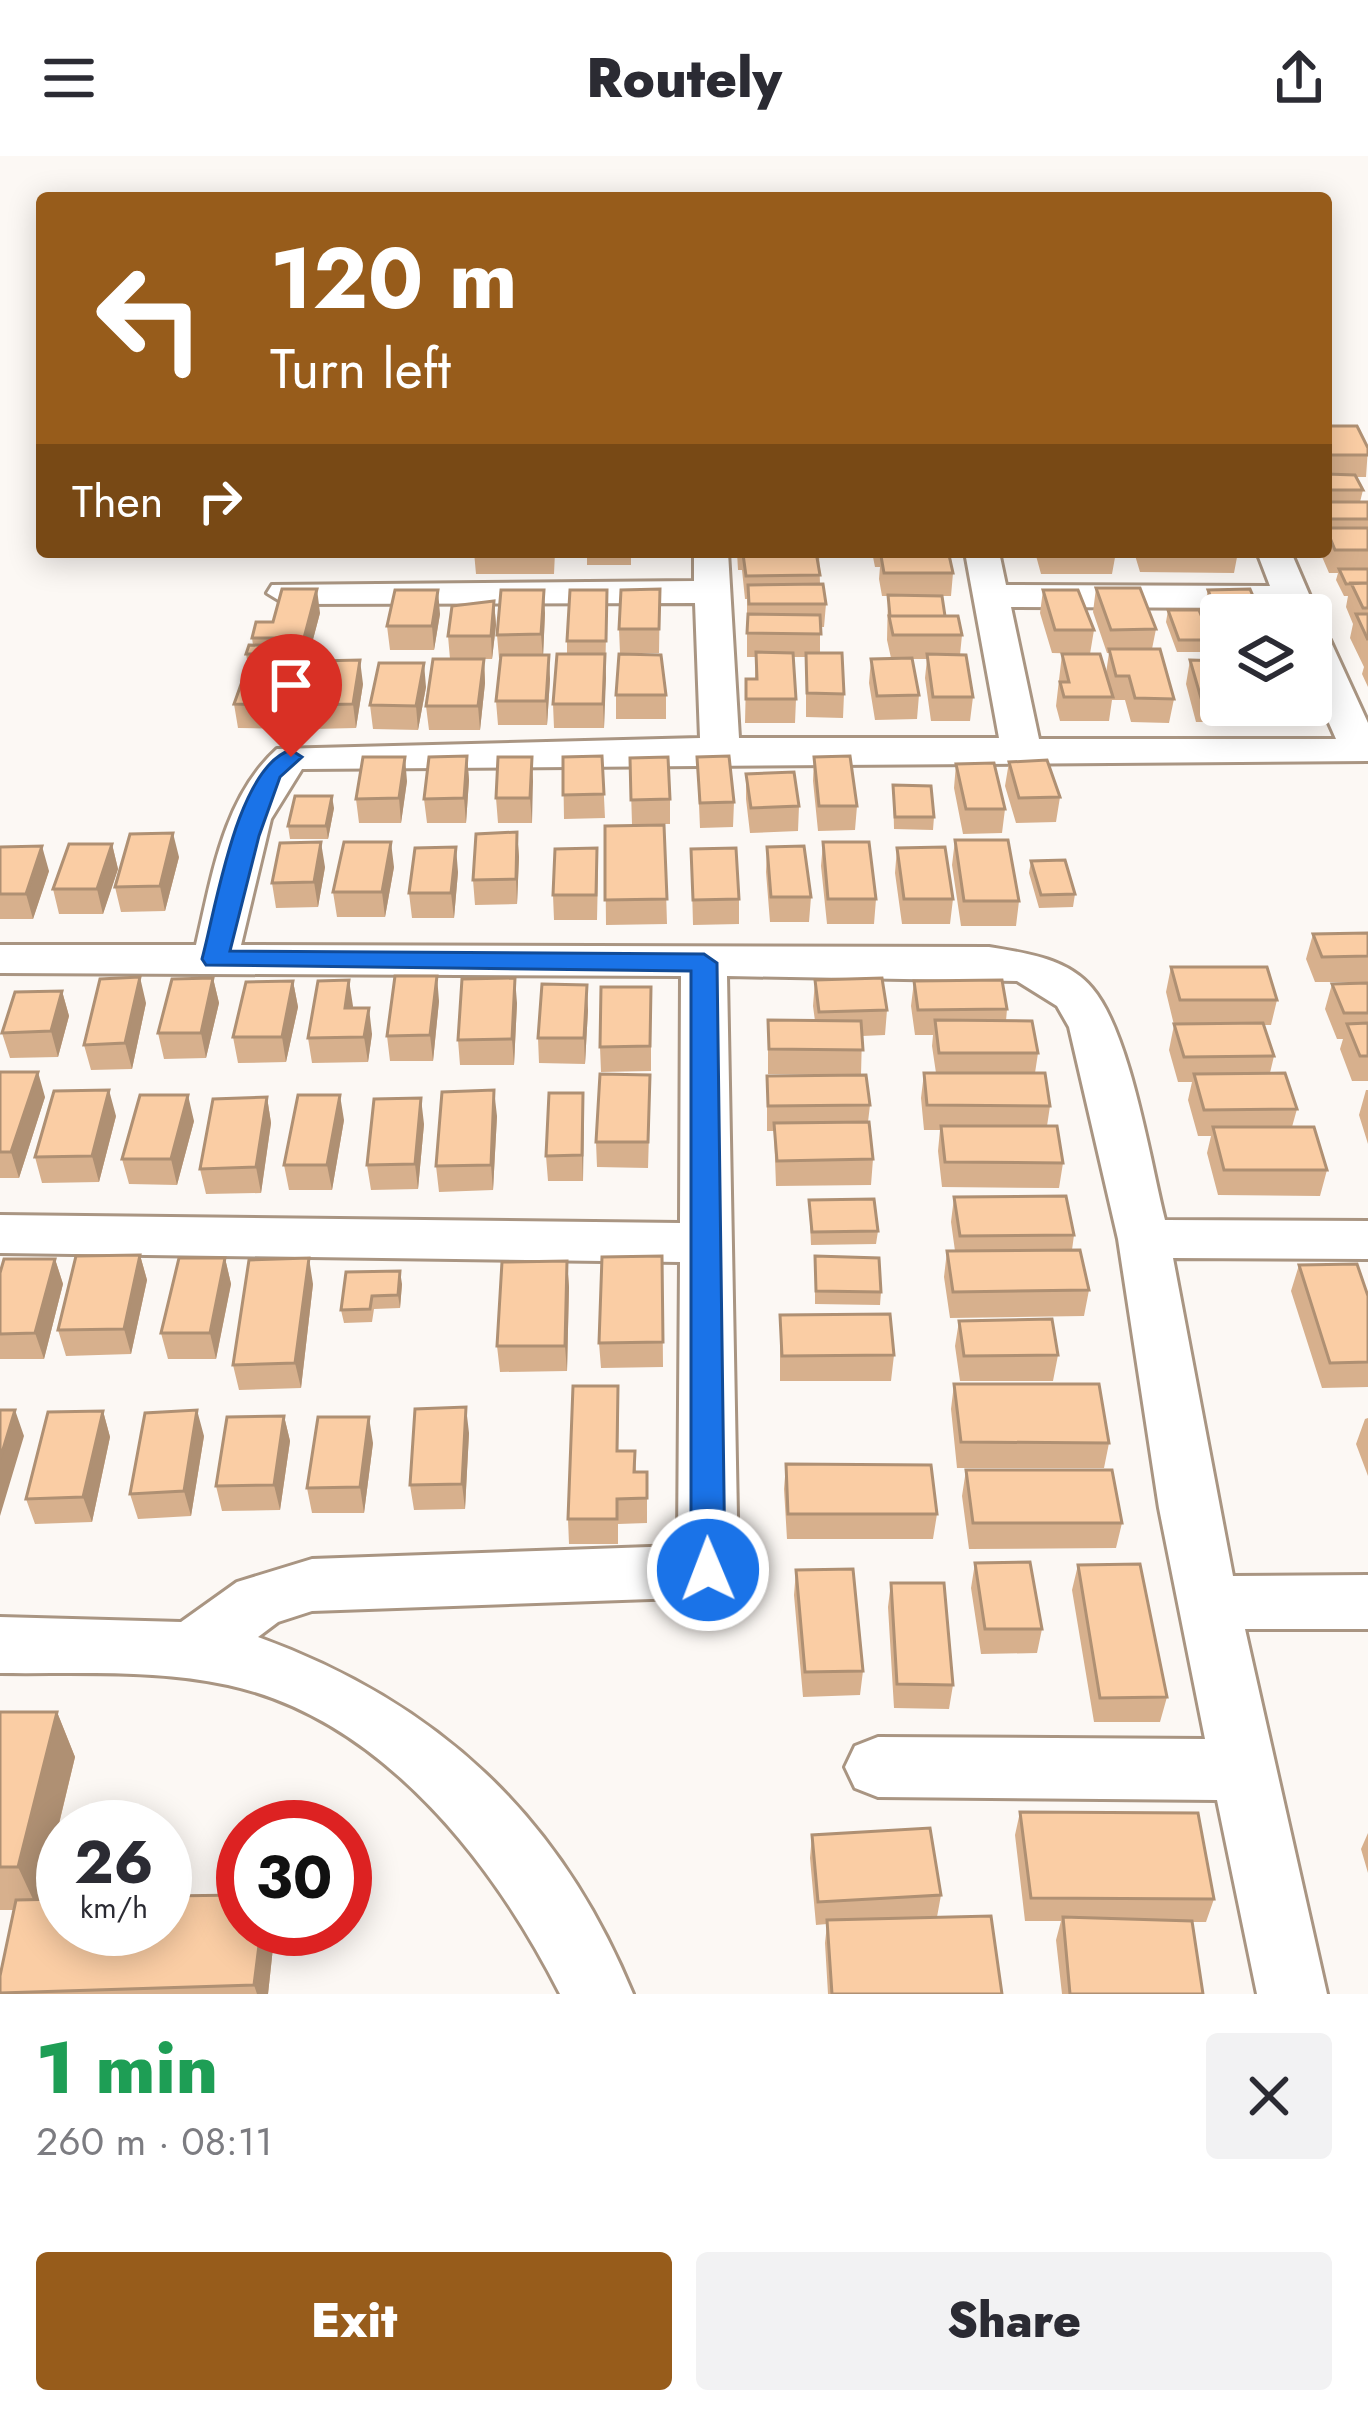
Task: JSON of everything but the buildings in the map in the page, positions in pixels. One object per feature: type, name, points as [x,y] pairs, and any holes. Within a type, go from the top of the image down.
[{"type":"street","points":[[414,592],[422,558]]},
{"type":"street","points":[[711,558],[720,750]]},
{"type":"street","points":[[983,558],[1021,750]]},
{"type":"street","points":[[1276,558],[1291,594]]},
{"type":"street","points":[[284,593],[713,592]]},
{"type":"street","points":[[990,596],[1200,603]]},
{"type":"street","points":[[215,959],[247,836],[270,773],[291,757],[720,750],[1366,756],[1332,684]]},
{"type":"street","points":[[0,958],[989,962],[1028,968],[1075,997],[1092,1027],[1144,1239],[1188,1508],[1292,1994]]},
{"type":"street","points":[[191,1651],[259,1601],[286,1589],[708,1570],[702,1243],[704,963]]},
{"type":"street","points":[[0,1234],[702,1243]]},
{"type":"street","points":[[1144,1239],[1368,1240]]},
{"type":"street","points":[[1210,1603],[1368,1602]]},
{"type":"street","points":[[0,1645],[191,1651],[256,1664],[330,1693],[457,1785],[571,1939],[598,1994]]},
{"type":"street","points":[[878,1767],[1246,1770]]},
{"type":"route","points":[[291,757],[270,773],[247,836],[215,959],[704,963],[702,1243],[708,1570]]}]
